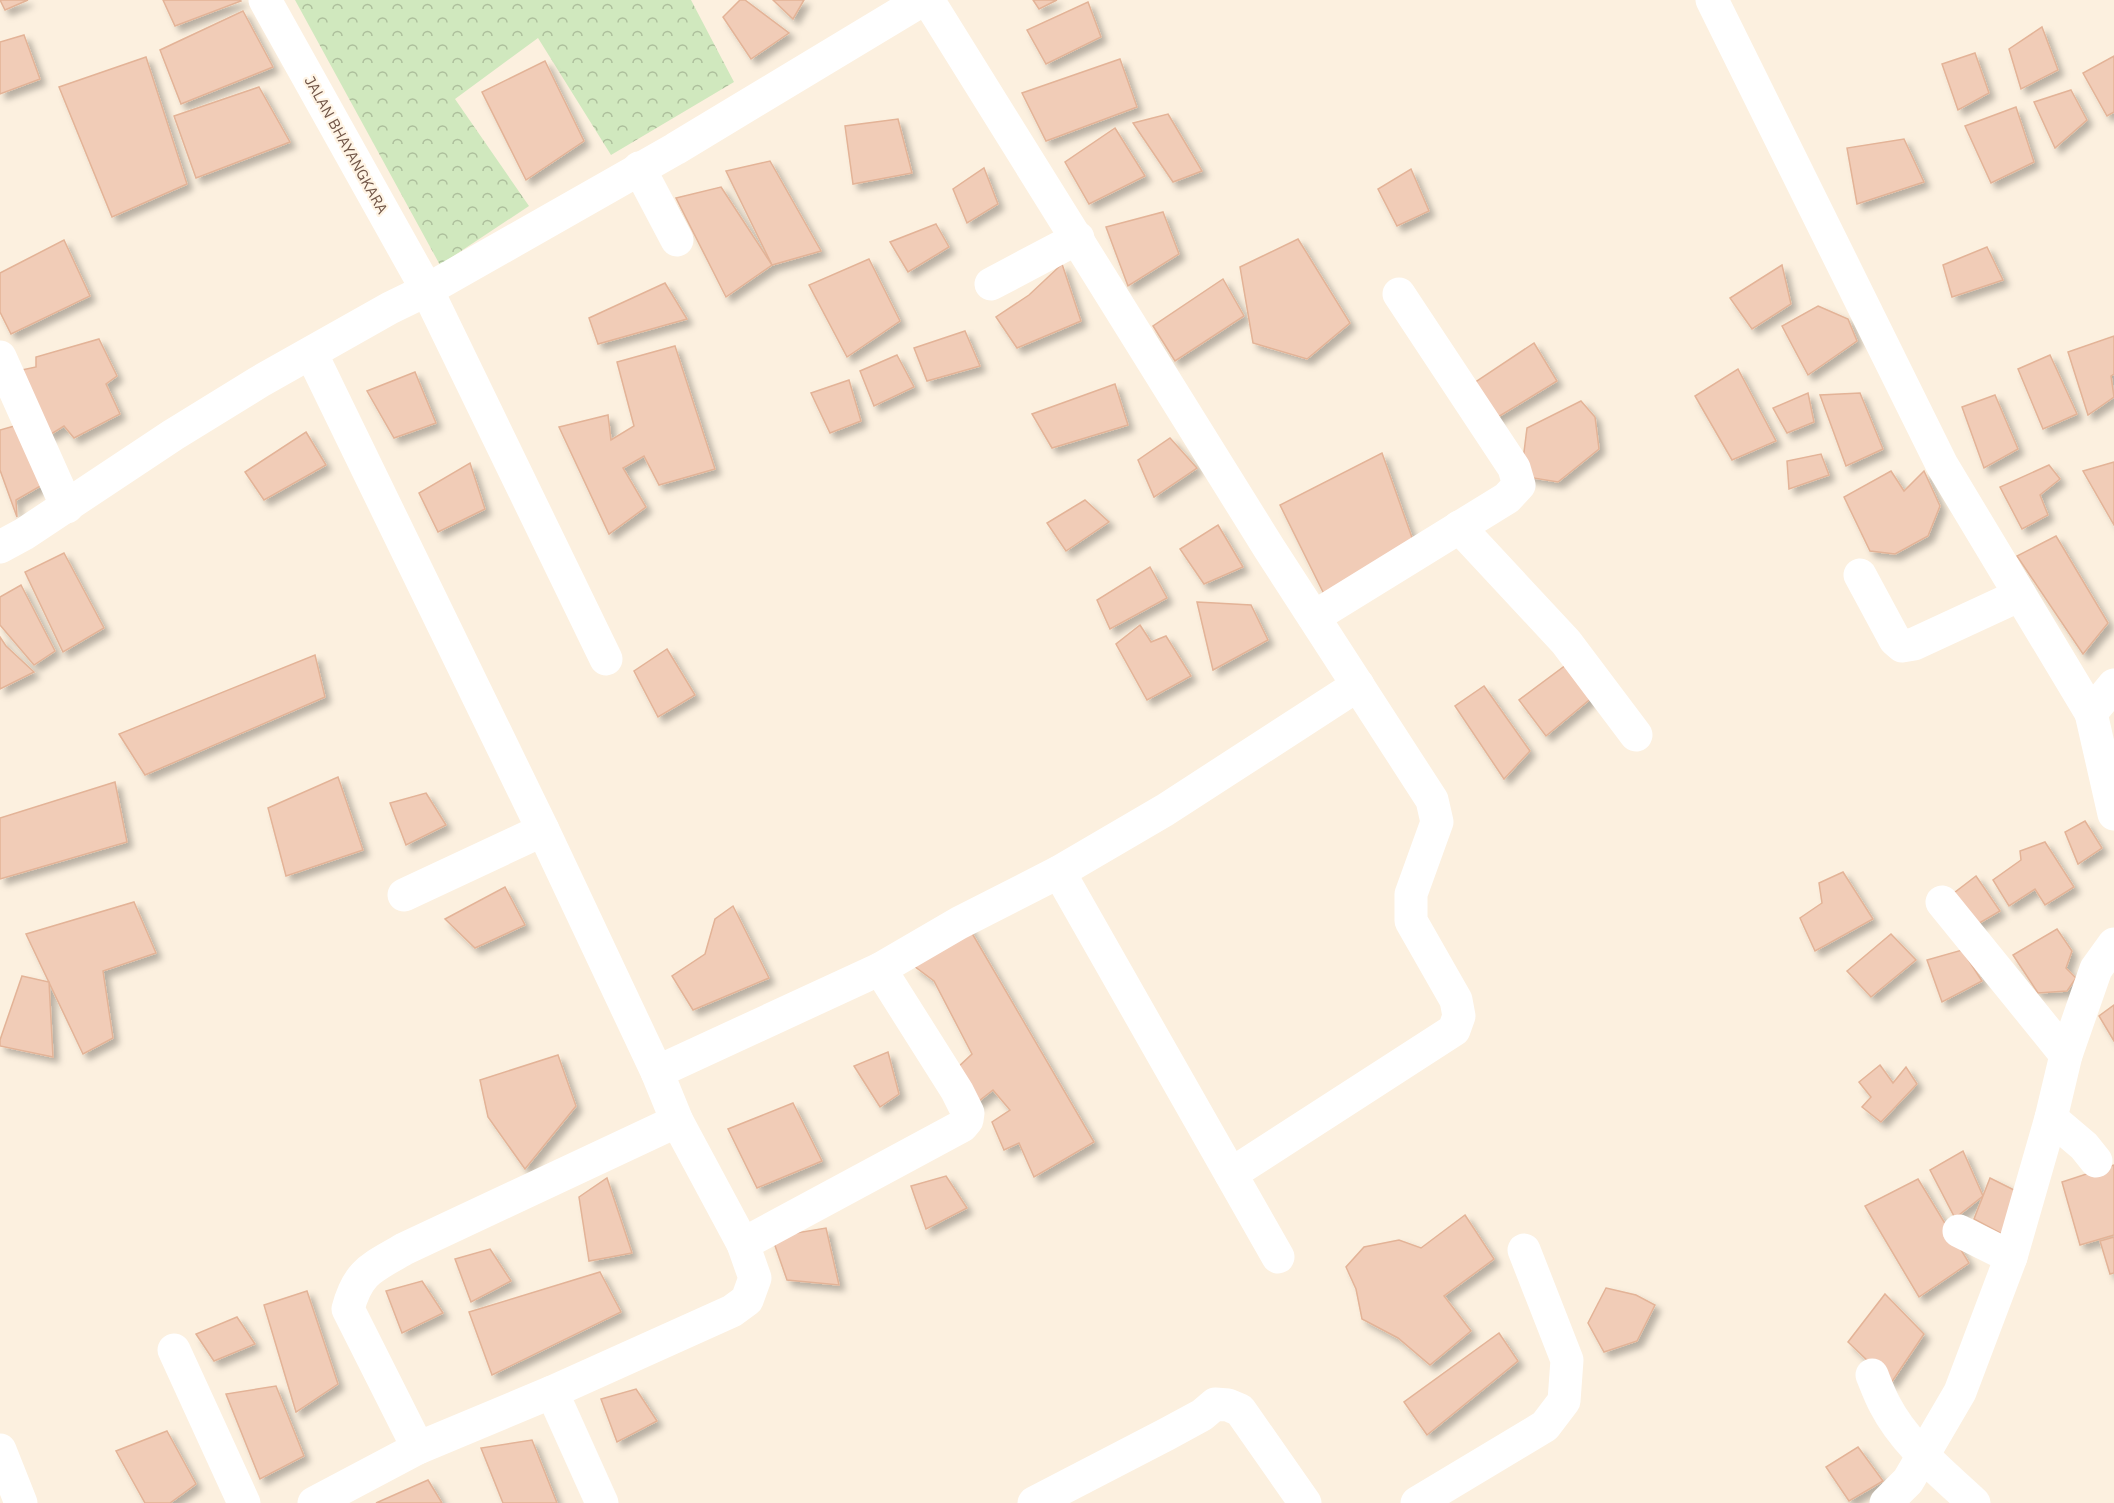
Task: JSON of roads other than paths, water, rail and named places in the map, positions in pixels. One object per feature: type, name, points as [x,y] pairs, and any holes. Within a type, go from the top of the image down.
[{"type":"street","name":"JALAN BHAYANGKARA","points":[[266,0],[428,290],[606,659]]},
{"type":"street","points":[[0,547],[67,507],[173,435],[259,382],[390,308],[428,290],[755,101],[922,0]]},
{"type":"street","points":[[928,0],[1269,548],[1432,800],[1437,822],[1411,894],[1411,921],[1456,1000],[1459,1016],[1454,1030],[1231,1174]]},
{"type":"street","points":[[1712,0],[1942,465],[2091,713],[2114,814]]},
{"type":"street","points":[[639,168],[677,240]]},
{"type":"street","points":[[991,284],[1078,238]]},
{"type":"street","points":[[1314,617],[1507,498],[1519,485],[1514,468],[1399,294]]},
{"type":"street","points":[[311,353],[543,830],[657,1072],[677,1121],[743,1244],[755,1278],[747,1300],[732,1311],[552,1392],[417,1449],[314,1503]]},
{"type":"street","points":[[0,357],[67,507]]},
{"type":"street","points":[[1459,527],[1566,642],[1636,735]]},
{"type":"street","points":[[1860,575],[1895,640],[1902,646],[1914,644],[2020,595]]},
{"type":"street","points":[[657,1072],[880,969],[960,923],[1059,872],[1165,810],[1358,685]]},
{"type":"street","points":[[2091,713],[2114,685]]},
{"type":"street","points":[[404,895],[543,830]]},
{"type":"street","points":[[1059,872],[1278,1257]]},
{"type":"street","points":[[1942,902],[2066,1055]]},
{"type":"street","points":[[1886,1503],[1908,1480],[1960,1392],[2011,1257],[2051,1118],[2066,1055],[2096,969],[2114,944]]},
{"type":"street","points":[[743,1244],[962,1126],[967,1120],[968,1113],[957,1091],[880,969]]},
{"type":"street","points":[[2051,1118],[2084,1146],[2096,1161]]},
{"type":"street","points":[[417,1449],[348,1309],[353,1288],[366,1271],[404,1249],[677,1121]]},
{"type":"street","points":[[1959,1231],[2011,1257]]},
{"type":"street","points":[[1417,1503],[1545,1426],[1564,1401],[1567,1360],[1524,1250]]},
{"type":"street","points":[[174,1350],[244,1503]]},
{"type":"street","points":[[1872,1375],[1886,1407],[1905,1434],[1974,1503]]},
{"type":"street","points":[[552,1392],[602,1503]]},
{"type":"street","points":[[1034,1503],[1202,1415],[1215,1404],[1228,1405],[1240,1410],[1305,1503]]},
{"type":"street","points":[[0,1450],[21,1503]]}]
